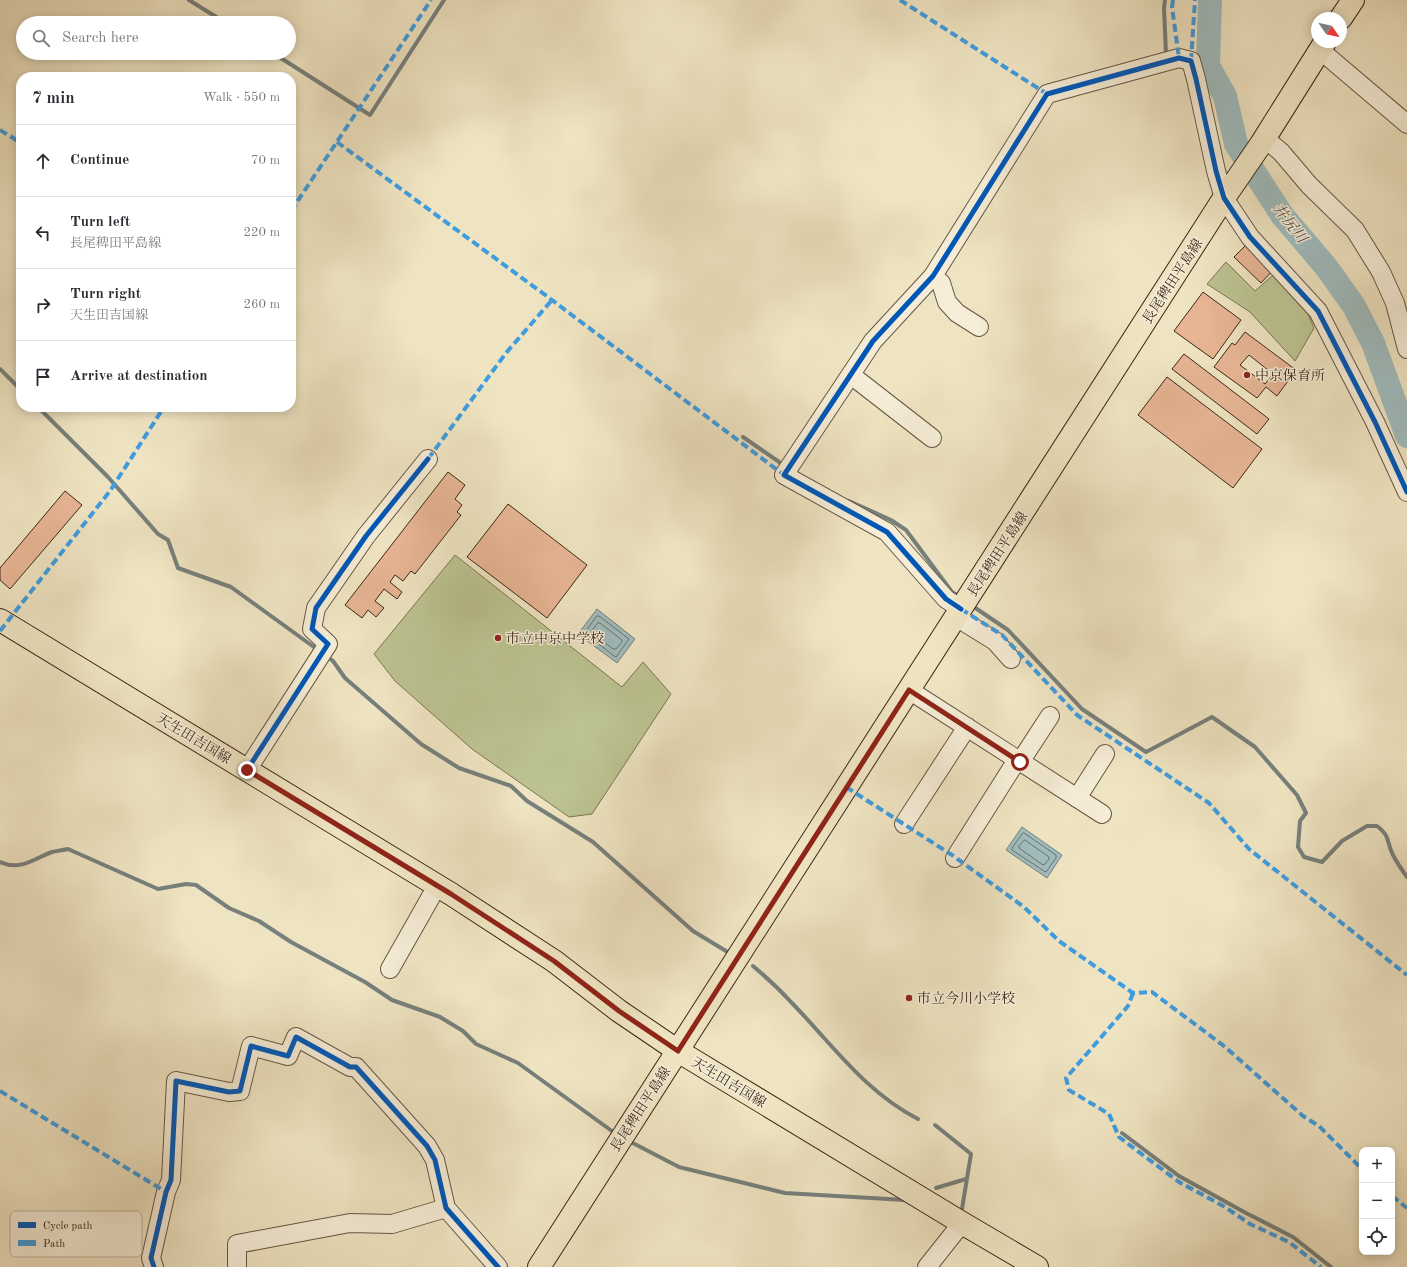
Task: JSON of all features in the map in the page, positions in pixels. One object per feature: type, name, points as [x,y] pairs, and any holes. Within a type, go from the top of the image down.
[{"type":"main road","points":[[1345,12],[1353,0]]},
{"type":"main road","name":"長尾稗田平島線","points":[[539,1267],[1227,194],[1263,141],[1321,48]]},
{"type":"main road","name":"天生田吉国線","points":[[0,620],[437,886],[554,961],[619,1011],[678,1051],[1037,1267]]},
{"type":"street","points":[[1324,48],[1407,124]]},
{"type":"street","points":[[1011,658],[995,641],[959,613],[887,532],[784,475],[873,341],[933,276],[1047,94],[1179,58],[1191,61],[1216,171],[1227,194],[1250,237],[1318,311],[1375,422],[1407,492]]},
{"type":"street","points":[[1263,141],[1281,152],[1309,186],[1355,230],[1381,272],[1395,303],[1407,349]]},
{"type":"street","points":[[933,276],[941,283],[947,302],[957,313],[979,327]]},
{"type":"street","points":[[851,375],[932,438]]},
{"type":"street","points":[[247,770],[328,644],[312,629],[316,608],[366,536],[428,459]]},
{"type":"street","points":[[909,690],[1102,814]]},
{"type":"street","points":[[955,858],[1050,716]]},
{"type":"street","points":[[904,824],[967,727]]},
{"type":"street","points":[[1077,798],[1105,754]]},
{"type":"street","points":[[390,969],[437,886]]},
{"type":"street","points":[[154,1267],[151,1258],[166,1192],[171,1180],[176,1081],[229,1092],[240,1091],[251,1046],[288,1056],[296,1037],[350,1067],[356,1067],[427,1146],[434,1160],[446,1208],[498,1267]]},
{"type":"street","points":[[237,1267],[237,1244],[350,1223],[392,1224],[446,1208]]},
{"type":"street","points":[[926,1267],[962,1223]]},
{"type":"green space","points":[[1226,262],[1255,291],[1273,275],[1308,314],[1314,328],[1295,361],[1250,312],[1207,284]]},
{"type":"green space","points":[[455,555],[622,687],[643,662],[671,694],[592,814],[569,817],[472,749],[395,681],[374,654]]},
{"type":"water","points":[[597,609],[635,639],[617,663],[578,634]]},
{"type":"water","points":[[1022,827],[1062,855],[1047,878],[1006,850]]},
{"type":"building","points":[[1247,244],[1273,270],[1261,283],[1234,257]]},
{"type":"building","points":[[1203,292],[1241,320],[1213,359],[1174,331]]},
{"type":"building","points":[[1245,332],[1296,370],[1277,396],[1266,387],[1257,398],[1214,367],[1232,343],[1235,345]],"holes":[[[1249,355],[1273,374],[1265,384],[1240,365]]]},
{"type":"building","points":[[1184,354],[1269,419],[1257,434],[1172,369]]},
{"type":"building","points":[[1167,377],[1262,449],[1233,488],[1138,415]]},
{"type":"building","points":[[448,472],[465,485],[455,499],[462,505],[457,512],[461,515],[415,574],[411,571],[403,581],[395,575],[390,582],[402,592],[397,599],[384,589],[375,601],[384,608],[376,617],[368,610],[362,618],[345,605]]},
{"type":"building","points":[[65,491],[82,505],[10,589],[0,580],[0,568]]},
{"type":"building","points":[[508,504],[587,565],[547,618],[467,557]]},
{"type":"waterway","points":[[189,0],[215,16]]},
{"type":"waterway","points":[[284,60],[370,115],[444,0]]},
{"type":"waterway","points":[[1165,0],[1166,54],[1169,55]]},
{"type":"waterway","name":"井尻川","points":[[1210,0],[1208,66],[1225,96],[1236,144],[1282,215],[1327,268],[1354,306],[1373,343],[1407,436]]},
{"type":"waterway","points":[[1197,63],[1208,66]]},
{"type":"waterway","points":[[0,369],[16,385]]},
{"type":"waterway","points":[[43,412],[108,477],[158,534],[168,540],[178,568],[231,587],[318,650]]},
{"type":"waterway","points":[[743,437],[785,466]]},
{"type":"waterway","points":[[849,501],[891,520],[906,530],[952,592],[960,597]]},
{"type":"waterway","points":[[971,605],[1008,630],[1082,709],[1146,752],[1212,717],[1255,747],[1297,795],[1306,813],[1300,821],[1298,847],[1304,857],[1322,862],[1342,841],[1367,826],[1377,826],[1386,836],[1393,855],[1407,877]]},
{"type":"waterway","points":[[325,655],[333,661],[345,678],[421,744],[459,768],[511,786],[527,801],[593,842],[693,931],[726,951]]},
{"type":"waterway","points":[[0,862],[21,865],[52,852],[68,849],[158,889],[186,884],[196,885],[229,908],[259,921],[291,942],[365,982],[392,1000],[440,1017],[463,1031],[476,1044],[518,1063],[616,1134]]},
{"type":"waterway","points":[[753,966],[786,997],[865,1081],[899,1108],[918,1119]]},
{"type":"waterway","points":[[935,1125],[971,1154],[961,1215]]},
{"type":"waterway","points":[[1122,1133],[1179,1176],[1293,1237],[1331,1267]]},
{"type":"waterway","points":[[627,1140],[679,1167],[785,1193],[905,1200]]},
{"type":"waterway","points":[[936,1188],[966,1179]]},
{"type":"marked path","points":[[296,203],[431,0]]},
{"type":"marked path","points":[[900,0],[1047,94]]},
{"type":"marked path","points":[[1173,0],[1172,7],[1179,58]]},
{"type":"marked path","points":[[1191,61],[1195,0]]},
{"type":"marked path","points":[[0,130],[16,140]]},
{"type":"marked path","points":[[337,142],[552,300],[784,475]]},
{"type":"marked path","points":[[428,459],[506,353],[552,300]]},
{"type":"marked path","points":[[0,631],[110,491],[161,412]]},
{"type":"marked path","points":[[961,609],[1002,635],[1077,715],[1209,803],[1249,849],[1407,975]]},
{"type":"marked path","points":[[846,787],[952,855],[1024,907],[1059,941],[1133,993],[1152,992],[1224,1046],[1303,1116],[1319,1126],[1359,1166]]},
{"type":"marked path","points":[[1133,993],[1128,1006],[1066,1078],[1069,1090],[1109,1114],[1119,1137],[1179,1182],[1225,1207],[1250,1224],[1289,1242],[1321,1267]]},
{"type":"marked path","points":[[0,1091],[166,1192]]},
{"type":"marked path","points":[[1395,1198],[1407,1208]]},
{"type":"cycle path","points":[[961,609],[946,599],[887,532],[784,475],[873,341],[933,276],[1047,94],[1179,58],[1191,61],[1216,171],[1224,198],[1250,237],[1318,311],[1375,422],[1407,492]]},
{"type":"cycle path","points":[[247,770],[328,644],[312,629],[316,608],[366,536],[428,459]]},
{"type":"cycle path","points":[[154,1267],[151,1258],[166,1192],[171,1180],[176,1081],[229,1092],[240,1091],[251,1046],[288,1056],[296,1037],[350,1067],[356,1067],[427,1146],[435,1160],[446,1208],[498,1267]]},
{"type":"place","name":"中京保育所","points":[[1247,375]]},
{"type":"place","name":"市立中京中学校","points":[[498,638]]},
{"type":"place","name":"市立今川小学校","points":[[909,998]]},
{"type":"route","points":[[247,770],[451,894],[554,961],[619,1011],[678,1051],[909,690],[1020,762]]}]
